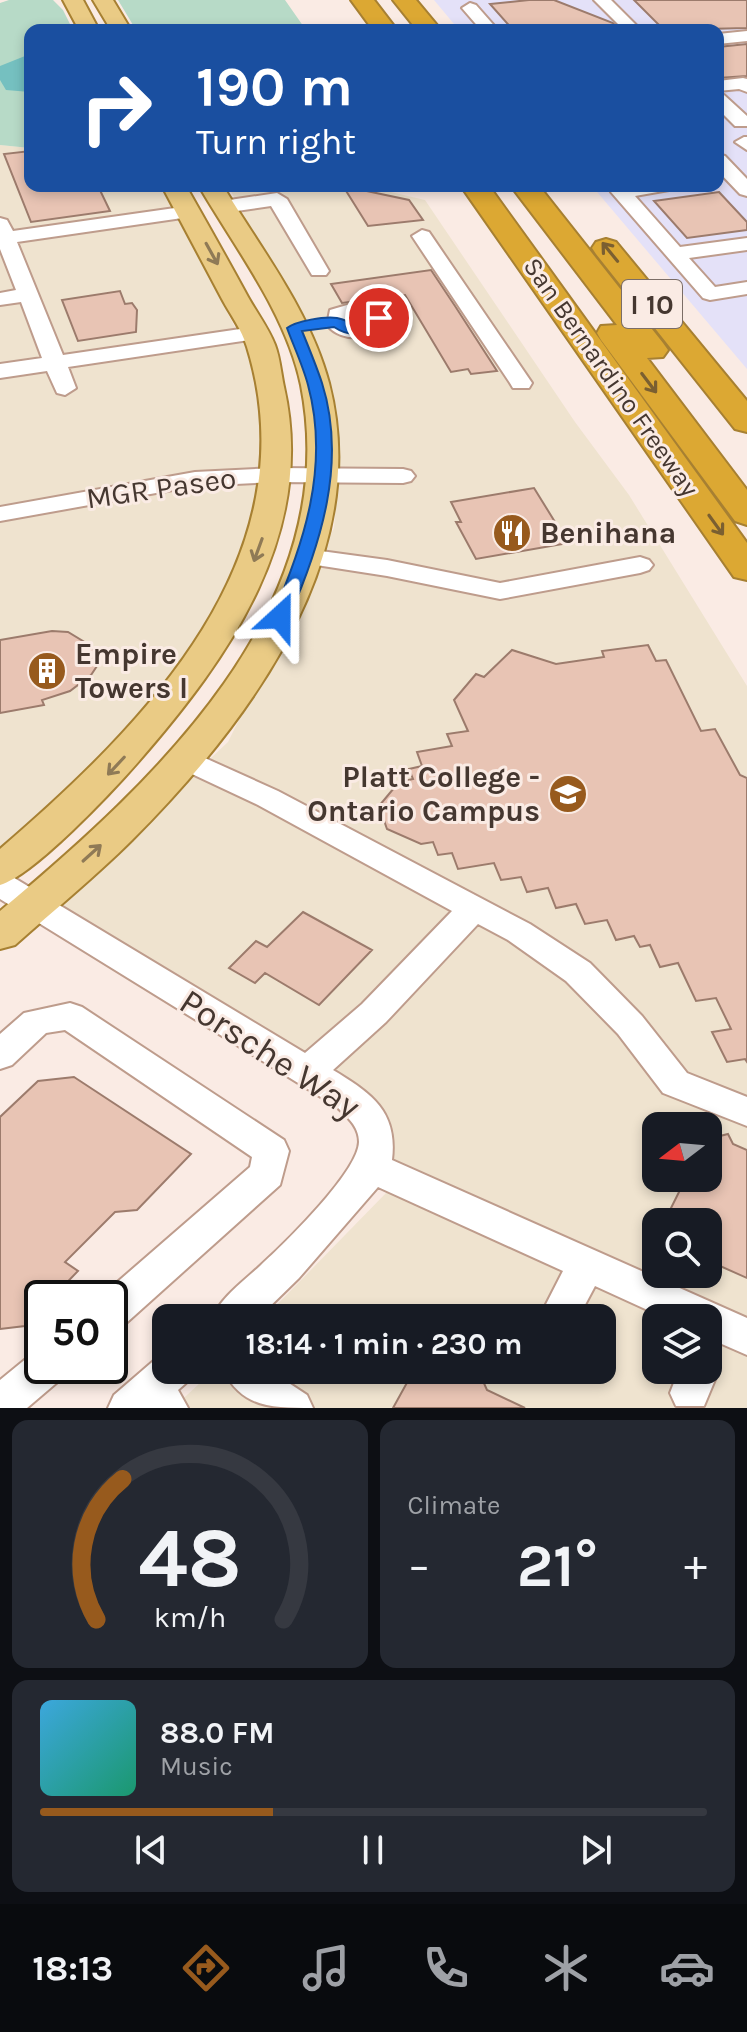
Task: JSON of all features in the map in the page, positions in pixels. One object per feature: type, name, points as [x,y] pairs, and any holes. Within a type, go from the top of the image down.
[{"type":"highway","points":[[341,0],[359,24]]},
{"type":"highway","points":[[362,0],[380,24]]},
{"type":"highway","points":[[381,0],[400,24]]},
{"type":"highway","points":[[404,0],[424,24]]},
{"type":"highway","name":"San Bernardino Freeway","points":[[479,192],[747,569]]},
{"type":"highway","points":[[506,192],[747,514]]},
{"type":"highway","points":[[530,192],[747,473]]},
{"type":"highway","name":"I 10","points":[[561,192],[747,422]]},
{"type":"main road","points":[[73,0],[86,24]]},
{"type":"main road","points":[[103,0],[117,24]]},
{"type":"main road","points":[[0,871],[88,795],[135,745],[189,679],[243,589],[264,533],[275,475],[276,401],[270,372],[254,333],[177,192]]},
{"type":"main road","points":[[0,934],[17,894],[118,831],[218,720],[270,640],[306,557],[316,521],[323,475],[321,414],[315,384],[294,328],[217,197],[189,212]]},
{"type":"street","points":[[602,0],[627,24]]},
{"type":"street","points":[[470,8],[485,24]]},
{"type":"street","points":[[724,38],[747,36]]},
{"type":"street","points":[[724,85],[743,83],[747,87]]},
{"type":"street","points":[[724,106],[746,133]]},
{"type":"street","points":[[724,127],[746,133]]},
{"type":"street","points":[[621,192],[710,294],[747,288]]},
{"type":"street","points":[[217,197],[277,199],[319,271]]},
{"type":"street","points":[[65,388],[2,234],[189,212]]},
{"type":"street","points":[[422,236],[521,383]]},
{"type":"street","points":[[675,254],[747,244]]},
{"type":"street","points":[[0,299],[28,295]]},
{"type":"street","points":[[294,328],[336,322]]},
{"type":"street","points":[[0,371],[254,333]]},
{"type":"street","name":"MGR Paseo","points":[[0,514],[195,479],[275,475],[403,476]]},
{"type":"street","points":[[306,557],[387,568],[500,591],[640,565]]},
{"type":"street","points":[[185,759],[268,798],[519,932],[578,972],[630,1025],[675,1083],[747,1112]]},
{"type":"street","name":"Porsche Way","points":[[17,894],[349,1097],[369,1116],[377,1139],[371,1167]]},
{"type":"street","points":[[307,1072],[374,1013],[474,908]]},
{"type":"street","points":[[0,1055],[36,1022],[70,1016],[271,1151],[267,1174],[128,1297]]},
{"type":"street","points":[[246,1304],[286,1266],[359,1185],[371,1167],[588,1263],[669,1304]]},
{"type":"street","points":[[566,1304],[588,1263]]},
{"type":"street","points":[[0,1405],[25,1384]]},
{"type":"street","points":[[256,1384],[293,1408]]},
{"type":"shaded area","points":[[434,0],[747,0],[747,369],[597,192],[724,192],[724,24],[454,24]]},
{"type":"shaded area","points":[[0,145],[24,147],[24,192],[166,192],[249,355],[263,439],[257,509],[219,603],[171,677],[102,760],[0,850]]},
{"type":"shaded area","points":[[231,192],[391,192],[425,200],[575,422],[629,495],[747,686],[747,1408],[173,1408],[199,1384],[616,1384],[616,1304],[278,1304],[386,1193],[393,1145],[360,1099],[53,906],[228,742],[334,528],[339,457],[321,356]]},
{"type":"green space","points":[[9,0],[53,0],[70,24],[24,24],[24,147],[0,145],[0,3]]},
{"type":"green space","points":[[118,0],[285,0],[302,24],[132,24]]},
{"type":"water","points":[[24,56],[24,92],[6,90],[0,80],[0,66]]},
{"type":"building","points":[[554,0],[614,24],[508,24],[490,4]]},
{"type":"building","points":[[634,0],[747,0],[747,28],[724,29],[724,24],[658,24]]},
{"type":"building","points":[[747,44],[747,76],[724,78],[724,46]]},
{"type":"building","points":[[24,152],[24,192],[101,192],[110,211],[31,222],[4,154]]},
{"type":"building","points":[[347,192],[371,192],[409,200],[423,220],[368,226]]},
{"type":"building","points":[[719,192],[747,222],[747,230],[687,238],[654,201]]},
{"type":"building","points":[[431,270],[497,371],[471,374],[468,369],[451,372],[405,295],[342,303],[331,284]]},
{"type":"building","points":[[120,291],[125,304],[132,303],[137,310],[136,332],[78,341],[62,300]]},
{"type":"building","name":"Benihana","points":[[534,488],[568,543],[476,559],[456,522],[461,522],[451,502]]},
{"type":"building","name":"Empire Towers I","points":[[52,631],[68,632],[91,646],[96,654],[97,666],[91,675],[70,691],[42,700],[44,705],[0,713],[0,640]]},
{"type":"building","name":"Platt College - Ontario Campus","points":[[648,645],[656,661],[666,660],[701,731],[715,729],[740,775],[747,778],[747,1062],[745,1059],[727,1062],[712,1032],[731,1029],[716,998],[696,1001],[678,963],[660,967],[650,945],[640,947],[634,936],[616,940],[607,920],[585,924],[576,904],[556,908],[548,888],[527,892],[521,877],[501,880],[494,863],[458,869],[452,853],[438,855],[433,842],[421,844],[387,829],[379,806],[399,782],[413,779],[409,769],[422,766],[417,752],[452,746],[447,734],[468,731],[454,700],[476,674],[484,677],[512,650],[556,664],[604,657],[602,651]]},
{"type":"building","points":[[303,912],[372,950],[319,1005],[265,973],[255,983],[229,968],[256,941],[267,947]]},
{"type":"building","points":[[74,1077],[191,1154],[137,1210],[115,1212],[65,1262],[78,1271],[69,1280],[24,1280],[24,1326],[0,1329],[0,1117],[38,1081]]},
{"type":"building","points":[[728,1134],[733,1144],[747,1150],[747,1278],[722,1267],[722,1208],[671,1208],[679,1192],[722,1192],[722,1136]]},
{"type":"building","points":[[406,1384],[484,1384],[487,1390],[525,1408],[393,1408]]},
{"type":"place","name":"Benihana","points":[[512,533]]},
{"type":"place","name":"Empire Towers I","points":[[47,671]]},
{"type":"place","name":"Platt College - Ontario Campus","points":[[568,794]]},
{"type":"route","points":[[280,617],[304,563],[316,521],[324,461],[321,414],[315,384],[294,328],[336,322],[348,330],[361,331],[373,328],[380,322],[379,318]]}]
